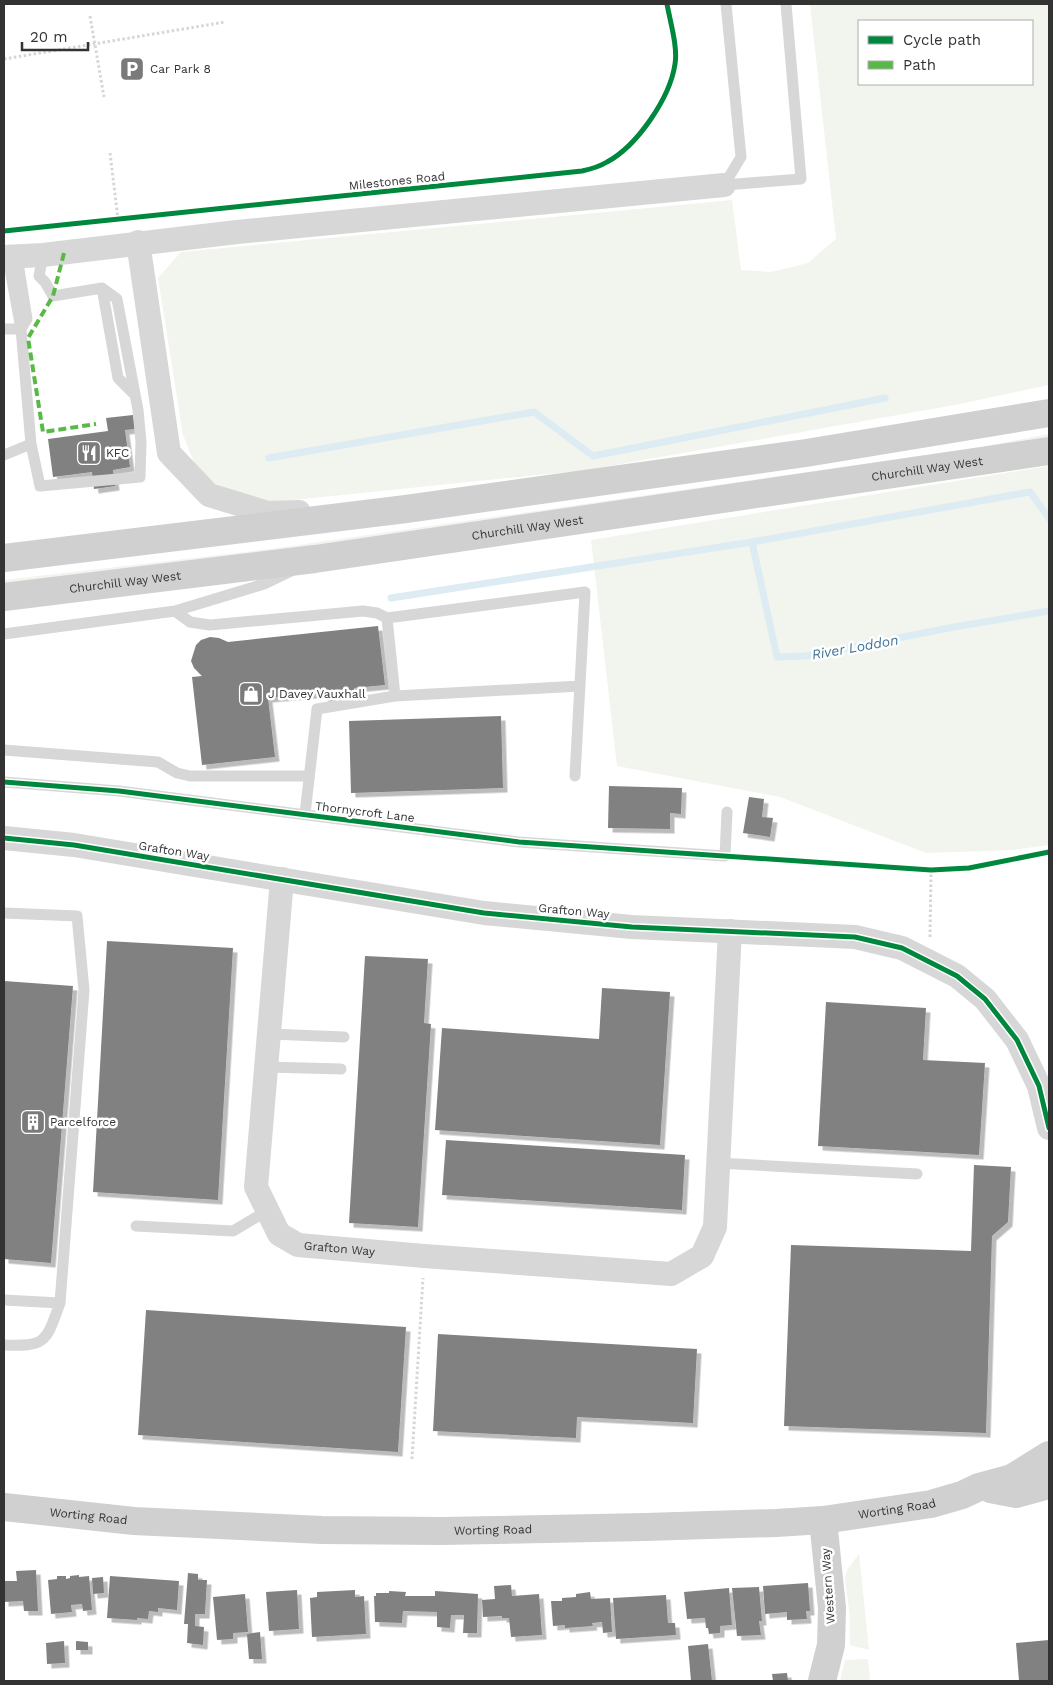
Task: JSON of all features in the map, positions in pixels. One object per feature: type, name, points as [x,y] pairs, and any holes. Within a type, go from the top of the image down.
[{"type":"main road","points":[[4,558],[406,509],[806,453],[1049,413]]},
{"type":"main road","name":"Churchill Way West","points":[[4,597],[316,559],[1049,451]]},
{"type":"main road","name":"Worting Road","points":[[4,1507],[134,1521],[322,1530],[645,1527],[823,1520],[931,1504],[962,1496],[978,1488],[1012,1478],[1049,1456]]},
{"type":"main road","points":[[978,1488],[1016,1494],[1049,1485]]},
{"type":"main road","name":"Western Way","points":[[822,1681],[831,1645],[832,1608],[823,1520]]},
{"type":"street","points":[[8,258],[138,242],[724,185]]},
{"type":"street","points":[[138,242],[169,453],[209,495],[268,513],[406,509]]},
{"type":"street","name":"Grafton Way","points":[[4,838],[74,845],[484,912],[632,926],[855,937],[902,948],[957,976],[985,999],[1017,1040],[1039,1086],[1049,1128]]},
{"type":"street","name":"Grafton Way","points":[[282,879],[256,1188],[279,1234],[298,1245],[671,1274],[702,1256],[715,1227],[730,931]]},
{"type":"lane","points":[[724,185],[741,156],[726,4]]},
{"type":"lane","points":[[724,185],[801,179],[786,4]]},
{"type":"lane","points":[[8,258],[27,319],[21,329],[31,444],[40,486],[140,477],[141,442],[135,395],[117,299],[102,288],[53,296],[39,276],[43,255]]},
{"type":"lane","points":[[4,329],[21,329]]},
{"type":"lane","points":[[4,455],[31,444]]},
{"type":"lane","points":[[4,634],[175,611],[264,584],[316,559]]},
{"type":"lane","points":[[175,611],[190,622],[210,625],[363,611],[377,613],[387,618],[584,592],[575,776]]},
{"type":"lane","points":[[387,618],[395,696]]},
{"type":"lane","points":[[305,814],[316,709],[395,696],[580,686]]},
{"type":"lane","points":[[4,750],[158,762],[177,773],[190,776],[309,776]]},
{"type":"lane","name":"Thornycroft Lane","points":[[4,782],[119,791],[519,842],[725,856],[727,812]]},
{"type":"lane","points":[[4,913],[77,916],[84,990],[60,1302],[49,1332],[41,1342],[27,1346],[4,1345]]},
{"type":"lane","points":[[270,1034],[344,1037]]},
{"type":"lane","points":[[267,1067],[341,1070]]},
{"type":"lane","points":[[718,1163],[917,1174]]},
{"type":"lane","points":[[136,1226],[233,1231],[267,1211]]},
{"type":"lane","points":[[4,1300],[60,1302]]},
{"type":"path","points":[[90,16],[104,97]]},
{"type":"path","points":[[4,59],[225,22]]},
{"type":"path","points":[[110,153],[118,219]]},
{"type":"path","points":[[109,220],[128,218]]},
{"type":"path","points":[[930,912],[931,870]]},
{"type":"path","points":[[412,1459],[424,1256]]},
{"type":"shaded area","points":[[810,4],[1049,4],[1049,385],[960,404],[587,470],[274,502],[222,489],[196,467],[183,435],[158,278],[181,252],[732,200],[741,270],[771,272],[808,263],[836,239]]},
{"type":"shaded area","points":[[1049,434],[1049,443],[985,456],[4,588],[4,580],[270,549],[975,448]]},
{"type":"shaded area","points":[[1049,466],[1049,845],[1013,850],[926,853],[780,797],[617,766],[591,540]]},
{"type":"shaded area","points":[[859,1554],[869,1650],[850,1645],[850,1617],[845,1578],[847,1570]]},
{"type":"shaded area","points":[[868,1659],[870,1681],[840,1681],[845,1660]]},
{"type":"building","name":"KFC","points":[[133,415],[135,429],[125,430],[130,467],[113,470],[115,486],[94,489],[92,472],[53,477],[48,439],[108,431],[106,418]]},
{"type":"building","name":"J Davey Vauxhall","points":[[378,626],[385,685],[354,688],[354,696],[324,699],[323,693],[268,698],[275,757],[202,765],[192,677],[202,676],[194,668],[191,661],[196,645],[201,640],[210,637],[228,642]]},
{"type":"building","points":[[501,716],[503,788],[351,793],[349,721]]},
{"type":"building","points":[[609,786],[682,788],[681,814],[670,813],[670,829],[608,828]]},
{"type":"building","points":[[749,797],[764,799],[762,817],[773,818],[770,837],[743,833]]},
{"type":"building","points":[[107,941],[233,948],[218,1200],[93,1192]]},
{"type":"building","points":[[365,956],[428,959],[424,1023],[431,1024],[418,1227],[349,1223]]},
{"type":"building","name":"Parcelforce","points":[[4,981],[73,986],[51,1263],[4,1259]]},
{"type":"building","points":[[602,988],[670,992],[660,1145],[435,1130],[442,1028],[599,1039]]},
{"type":"building","points":[[826,1002],[926,1008],[923,1060],[985,1063],[979,1155],[818,1146]]},
{"type":"building","points":[[446,1140],[685,1155],[682,1210],[442,1195]]},
{"type":"building","points":[[974,1165],[1011,1167],[1008,1222],[992,1236],[986,1433],[784,1426],[791,1245],[971,1251]]},
{"type":"building","points":[[146,1310],[406,1327],[398,1452],[138,1435]]},
{"type":"building","points":[[438,1334],[697,1349],[693,1423],[577,1417],[576,1438],[433,1431]]},
{"type":"building","points":[[36,1570],[38,1611],[24,1611],[23,1601],[4,1602],[4,1581],[17,1581],[16,1571]]},
{"type":"building","points":[[188,1573],[198,1574],[198,1580],[207,1580],[205,1614],[195,1614],[195,1626],[204,1627],[203,1645],[187,1643],[188,1624],[184,1624]]},
{"type":"building","points":[[79,1575],[79,1577],[89,1576],[92,1610],[83,1611],[82,1604],[71,1605],[72,1612],[51,1614],[48,1580],[57,1579],[57,1576],[66,1576],[66,1579],[70,1578],[70,1576]]},
{"type":"building","points":[[110,1576],[179,1581],[177,1610],[158,1608],[158,1612],[149,1611],[148,1619],[107,1618]]},
{"type":"building","points":[[103,1577],[104,1593],[93,1594],[92,1578]]},
{"type":"building","points":[[808,1583],[810,1611],[806,1611],[807,1619],[787,1620],[787,1612],[765,1614],[763,1586]]},
{"type":"building","points":[[511,1585],[512,1596],[539,1594],[542,1635],[511,1637],[509,1618],[502,1618],[502,1616],[483,1617],[482,1600],[495,1599],[494,1586]]},
{"type":"building","points":[[759,1587],[762,1621],[759,1621],[761,1635],[737,1636],[732,1588]]},
{"type":"building","points":[[729,1588],[732,1625],[720,1626],[720,1633],[709,1634],[705,1618],[687,1619],[684,1592]]},
{"type":"building","points":[[297,1590],[299,1629],[269,1631],[266,1592]]},
{"type":"building","points":[[355,1590],[355,1597],[364,1596],[366,1634],[312,1637],[310,1598],[317,1597],[317,1592]]},
{"type":"building","points":[[389,1591],[406,1592],[405,1596],[435,1596],[435,1591],[478,1594],[477,1633],[463,1633],[464,1615],[451,1615],[450,1628],[437,1627],[437,1612],[403,1611],[402,1623],[375,1622],[374,1596],[376,1596],[376,1593],[389,1593]]},
{"type":"building","points":[[590,1592],[591,1599],[610,1598],[612,1632],[603,1633],[602,1622],[592,1623],[593,1626],[565,1628],[565,1625],[553,1626],[551,1601],[562,1601],[562,1598],[576,1597],[576,1594]]},
{"type":"building","points":[[245,1594],[248,1632],[233,1633],[233,1639],[217,1640],[213,1597]]},
{"type":"building","points":[[666,1595],[668,1623],[675,1623],[676,1635],[616,1639],[613,1598]]},
{"type":"building","points":[[260,1632],[262,1659],[249,1659],[247,1634]]},
{"type":"building","points":[[1049,1640],[1049,1681],[1019,1681],[1016,1643]]},
{"type":"building","points":[[64,1641],[65,1663],[47,1664],[46,1643]]},
{"type":"building","points":[[76,1641],[88,1642],[88,1650],[76,1650]]},
{"type":"building","points":[[708,1644],[712,1681],[691,1681],[688,1646]]},
{"type":"building","points":[[787,1673],[788,1681],[773,1681],[772,1674]]},
{"type":"waterway","points":[[269,458],[534,412],[593,456],[885,398]]},
{"type":"waterway","points":[[391,598],[752,542],[1030,492],[1049,518]]},
{"type":"waterway","name":"River Loddon","points":[[752,542],[777,657],[806,656],[954,627],[1049,611]]},
{"type":"marked path","points":[[64,253],[53,296],[28,338],[43,432],[96,424]]},
{"type":"cycle path","name":"Milestones Road","points":[[4,231],[582,171],[595,168],[618,155],[630,145],[650,120],[666,91],[672,77],[676,57],[675,42],[667,4]]},
{"type":"cycle path","points":[[4,782],[119,791],[519,842],[931,870],[969,868],[1049,852]]},
{"type":"cycle path","points":[[4,838],[74,845],[484,913],[632,927],[855,937],[902,948],[957,976],[985,999],[1017,1040],[1039,1086],[1049,1128]]},
{"type":"place","name":"Car Park 8","points":[[132,69]]},
{"type":"place","name":"KFC","points":[[89,453]]},
{"type":"place","name":"J Davey Vauxhall","points":[[251,694]]},
{"type":"place","name":"Parcelforce","points":[[33,1122]]}]
